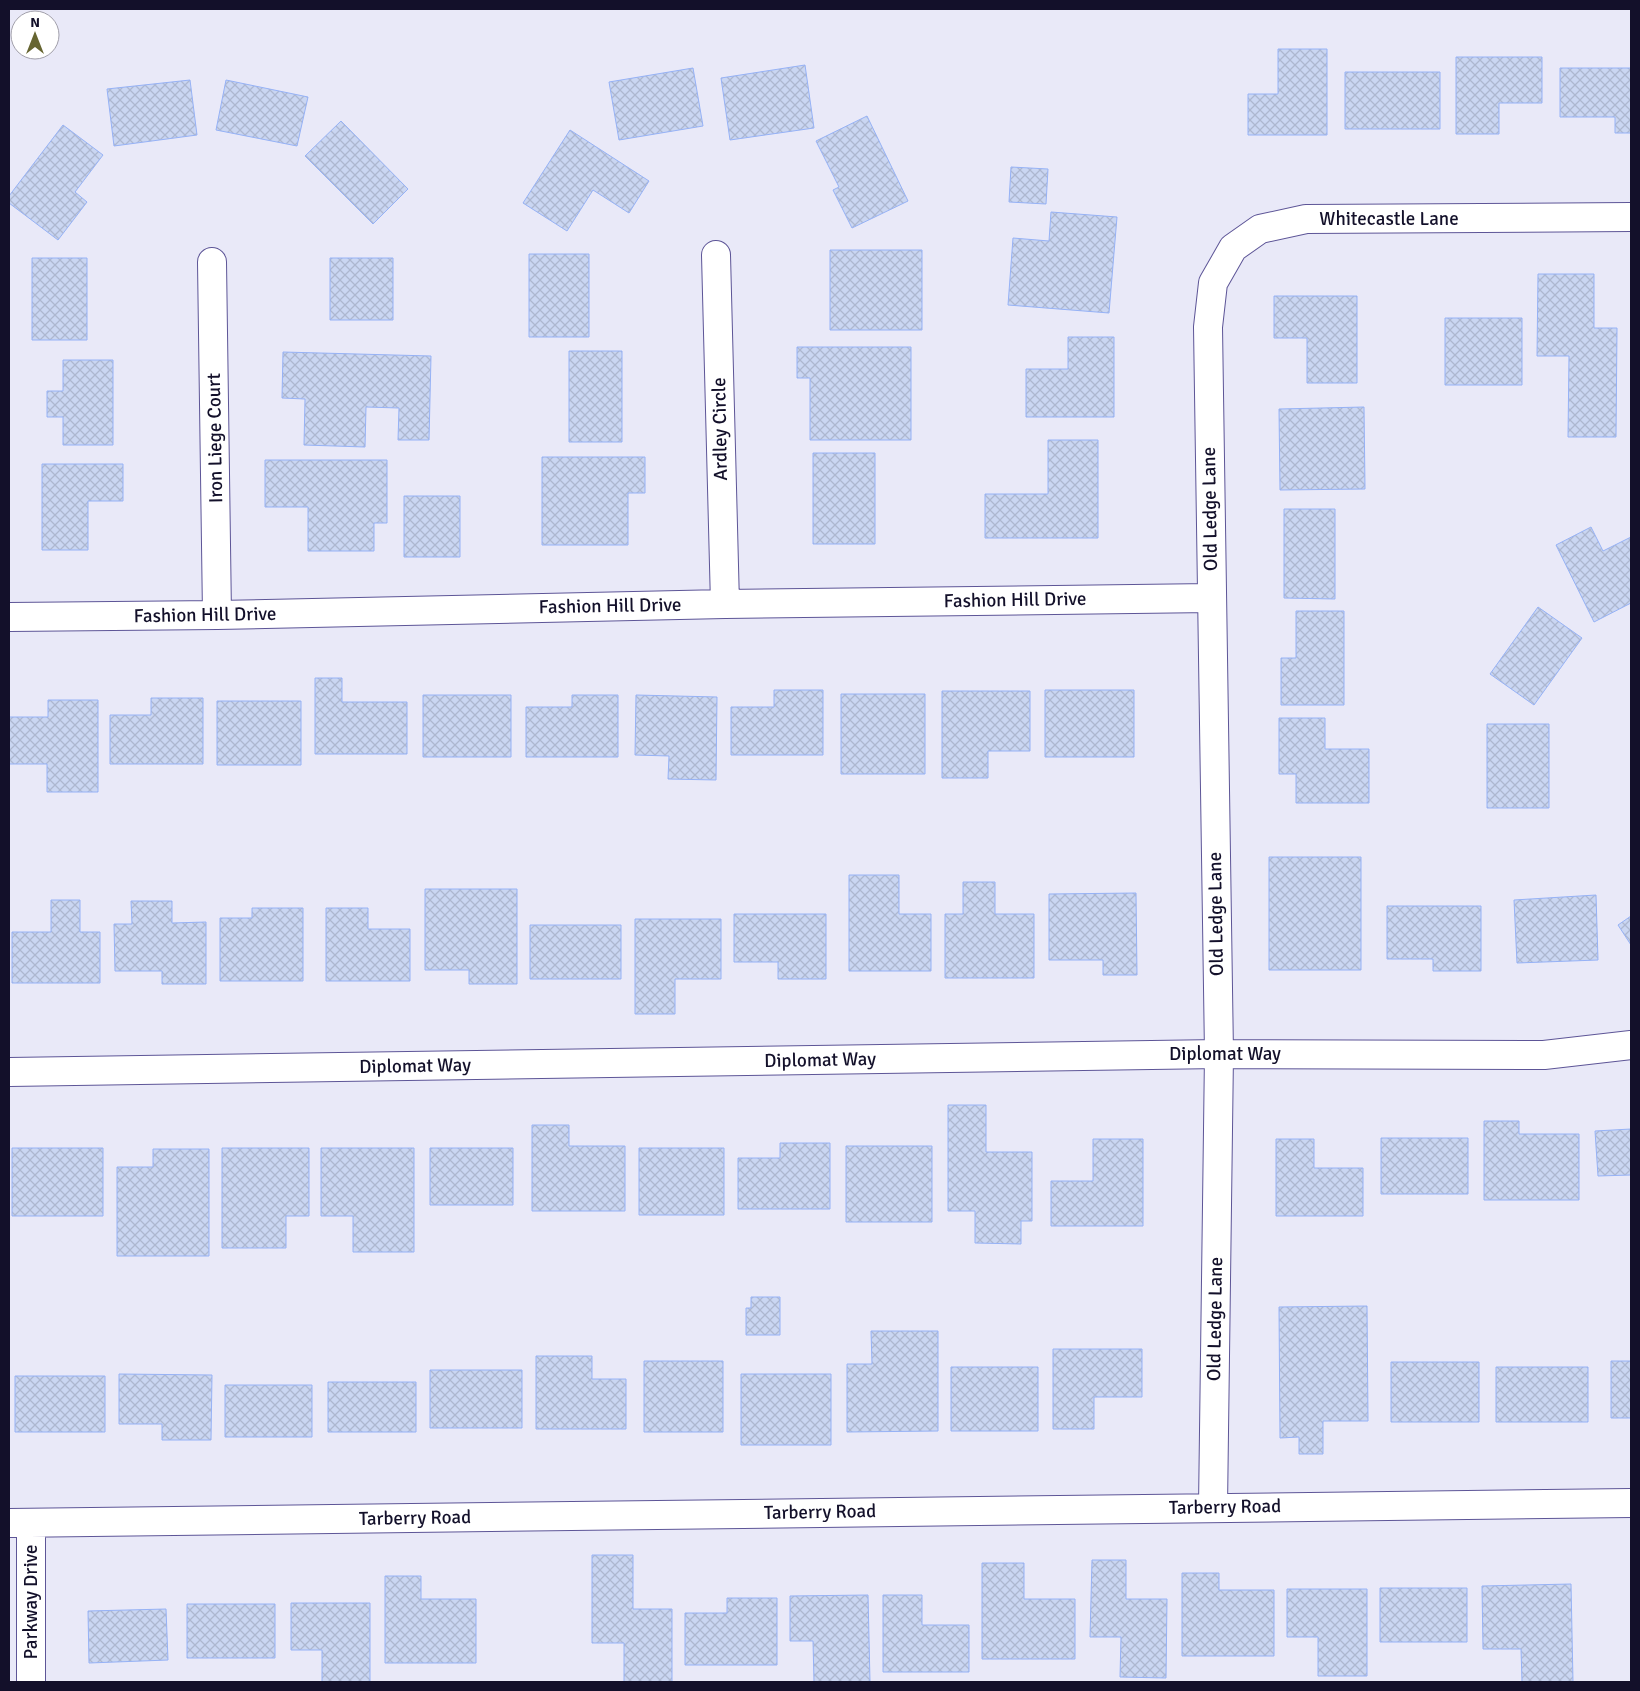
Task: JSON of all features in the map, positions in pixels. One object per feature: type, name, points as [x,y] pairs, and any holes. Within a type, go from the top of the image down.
[{"type":"street","name":"Whitecastle Lane","points":[[1209,321],[1213,283],[1233,248],[1260,229],[1306,220],[1631,217]]},
{"type":"street","name":"Ardley Circle","points":[[716,255],[725,604]]},
{"type":"street","name":"Iron Liege Court","points":[[212,262],[217,615]]},
{"type":"street","name":"Old Ledge Lane","points":[[1209,321],[1211,598],[1219,1054],[1213,1507]]},
{"type":"street","name":"Fashion Hill Drive","points":[[9,617],[217,615],[725,604],[1211,598]]},
{"type":"street","name":"Diplomat Way","points":[[9,1072],[1219,1054],[1544,1055],[1631,1045]]},
{"type":"street","name":"Tarberry Road","points":[[20,1523],[1631,1503]]},
{"type":"street","name":"Parkway Drive","points":[[20,1523],[31,1682]]},
{"type":"building","points":[[1278,49],[1327,49],[1327,135],[1248,135],[1248,94],[1278,94]]},
{"type":"building","points":[[1456,57],[1542,57],[1542,103],[1499,103],[1499,134],[1456,134]]},
{"type":"building","points":[[805,65],[814,128],[730,140],[721,78]]},
{"type":"building","points":[[693,68],[703,126],[619,140],[609,82]]},
{"type":"building","points":[[1560,68],[1631,68],[1631,133],[1615,133],[1615,117],[1560,117]]},
{"type":"building","points":[[1345,72],[1440,72],[1440,129],[1345,129]]},
{"type":"building","points":[[190,80],[197,135],[114,146],[107,89]]},
{"type":"building","points":[[226,80],[308,97],[297,146],[216,130]]},
{"type":"building","points":[[867,116],[908,201],[852,228],[833,190],[839,187],[816,141]]},
{"type":"building","points":[[341,121],[408,189],[373,224],[305,156]]},
{"type":"building","points":[[63,125],[103,155],[75,192],[87,202],[58,240],[9,203],[9,196]]},
{"type":"building","points":[[570,130],[649,181],[629,213],[593,190],[567,231],[523,203]]},
{"type":"building","points":[[1011,167],[1048,169],[1046,204],[1009,202]]},
{"type":"building","points":[[1051,212],[1117,217],[1109,313],[1008,305],[1013,238],[1049,241]]},
{"type":"building","points":[[830,250],[922,250],[922,330],[830,330]]},
{"type":"building","points":[[529,254],[589,254],[589,337],[529,337]]},
{"type":"building","points":[[32,258],[87,258],[87,340],[32,340]]},
{"type":"building","points":[[330,258],[393,258],[393,320],[330,320]]},
{"type":"building","points":[[1538,274],[1594,274],[1594,328],[1617,328],[1616,437],[1568,437],[1569,356],[1537,356]]},
{"type":"building","points":[[1274,296],[1357,296],[1357,383],[1307,383],[1307,338],[1274,338]]},
{"type":"building","points":[[1445,318],[1522,318],[1522,385],[1445,385]]},
{"type":"building","points":[[1068,337],[1114,337],[1114,417],[1026,417],[1026,369],[1068,369]]},
{"type":"building","points":[[797,347],[911,347],[911,440],[810,440],[810,378],[797,378]]},
{"type":"building","points":[[569,351],[622,351],[622,442],[569,442]]},
{"type":"building","points":[[283,352],[431,356],[429,440],[398,440],[399,408],[366,407],[365,447],[304,445],[305,399],[282,398]]},
{"type":"building","points":[[63,360],[113,360],[113,445],[63,445],[63,417],[47,417],[47,391],[63,391]]},
{"type":"building","points":[[1364,407],[1365,489],[1280,490],[1279,409]]},
{"type":"building","points":[[1048,440],[1098,440],[1098,538],[985,538],[985,494],[1048,494]]},
{"type":"building","points":[[813,453],[875,453],[875,544],[813,544]]},
{"type":"building","points":[[542,457],[645,457],[645,493],[628,493],[628,545],[542,545]]},
{"type":"building","points":[[265,460],[387,460],[387,523],[374,523],[374,551],[308,551],[308,507],[265,507]]},
{"type":"building","points":[[42,464],[123,464],[123,501],[88,501],[88,550],[42,550]]},
{"type":"building","points":[[404,496],[460,496],[460,557],[404,557]]},
{"type":"building","points":[[1284,509],[1335,509],[1335,599],[1284,598]]},
{"type":"building","points":[[1591,527],[1603,551],[1631,537],[1631,603],[1594,622],[1556,545]]},
{"type":"building","points":[[1538,607],[1582,638],[1534,705],[1490,674]]},
{"type":"building","points":[[1296,611],[1344,611],[1344,705],[1281,705],[1281,658],[1296,658]]},
{"type":"building","points":[[315,678],[342,678],[342,702],[407,702],[407,754],[315,754]]},
{"type":"building","points":[[774,690],[823,690],[823,755],[731,755],[731,707],[774,707]]},
{"type":"building","points":[[1045,690],[1134,690],[1134,757],[1045,757]]},
{"type":"building","points":[[942,691],[1030,691],[1030,751],[988,751],[988,778],[942,778]]},
{"type":"building","points":[[841,694],[925,694],[925,774],[841,774]]},
{"type":"building","points":[[423,695],[511,695],[511,757],[423,757]]},
{"type":"building","points":[[572,695],[618,695],[618,757],[526,757],[526,707],[572,707]]},
{"type":"building","points":[[636,695],[717,697],[716,780],[668,779],[669,756],[635,755]]},
{"type":"building","points":[[151,698],[203,698],[203,764],[110,764],[110,715],[151,715]]},
{"type":"building","points":[[48,700],[98,700],[98,792],[47,792],[47,764],[9,764],[9,717],[48,717]]},
{"type":"building","points":[[217,701],[301,701],[301,765],[217,765]]},
{"type":"building","points":[[1279,718],[1325,718],[1325,749],[1369,749],[1369,803],[1296,803],[1296,774],[1279,774]]},
{"type":"building","points":[[1487,724],[1549,724],[1549,808],[1487,808]]},
{"type":"building","points":[[1269,857],[1361,857],[1361,970],[1269,970]]},
{"type":"building","points":[[849,875],[899,875],[899,914],[931,914],[931,971],[849,971]]},
{"type":"building","points":[[963,882],[995,882],[995,914],[1034,914],[1034,978],[945,978],[945,914],[963,914]]},
{"type":"building","points":[[425,889],[517,889],[517,984],[469,984],[469,970],[425,970]]},
{"type":"building","points":[[1136,893],[1137,975],[1103,975],[1103,960],[1049,960],[1049,894]]},
{"type":"building","points":[[1596,895],[1598,960],[1517,963],[1514,900]]},
{"type":"building","points":[[51,900],[80,900],[80,932],[100,932],[100,983],[12,983],[12,932],[51,932]]},
{"type":"building","points":[[131,901],[172,901],[172,923],[206,922],[206,984],[162,984],[162,971],[115,971],[114,924],[132,924]]},
{"type":"building","points":[[1387,906],[1481,906],[1481,971],[1433,971],[1433,959],[1387,959]]},
{"type":"building","points":[[252,908],[303,908],[303,981],[220,981],[220,918],[252,918]]},
{"type":"building","points":[[326,908],[368,908],[368,929],[410,929],[410,981],[326,981]]},
{"type":"building","points":[[734,914],[826,914],[826,979],[778,979],[778,962],[734,962]]},
{"type":"building","points":[[1631,916],[1631,945],[1618,925]]},
{"type":"building","points":[[635,919],[721,919],[721,979],[675,979],[675,1014],[635,1014]]},
{"type":"building","points":[[530,925],[621,925],[621,979],[530,979]]},
{"type":"building","points":[[948,1105],[986,1105],[986,1152],[1032,1152],[1032,1221],[1021,1221],[1021,1244],[975,1243],[975,1211],[948,1211]]},
{"type":"building","points":[[1484,1121],[1519,1121],[1519,1134],[1579,1134],[1579,1200],[1484,1200]]},
{"type":"building","points":[[532,1125],[569,1125],[569,1146],[625,1146],[625,1211],[532,1211]]},
{"type":"building","points":[[1631,1129],[1631,1175],[1598,1176],[1595,1131]]},
{"type":"building","points":[[1381,1138],[1468,1138],[1468,1194],[1381,1194]]},
{"type":"building","points":[[1093,1139],[1143,1139],[1143,1226],[1051,1226],[1051,1181],[1093,1181]]},
{"type":"building","points":[[1276,1139],[1314,1139],[1314,1168],[1363,1168],[1363,1216],[1276,1216]]},
{"type":"building","points":[[780,1143],[830,1143],[830,1209],[738,1209],[738,1158],[780,1158]]},
{"type":"building","points":[[846,1146],[932,1146],[932,1222],[846,1222]]},
{"type":"building","points":[[12,1148],[103,1148],[103,1216],[12,1216]]},
{"type":"building","points":[[222,1148],[309,1148],[309,1216],[286,1216],[286,1248],[222,1248]]},
{"type":"building","points":[[321,1148],[414,1148],[414,1252],[353,1252],[353,1216],[321,1216]]},
{"type":"building","points":[[430,1148],[513,1148],[513,1205],[430,1205]]},
{"type":"building","points":[[639,1148],[724,1148],[724,1215],[639,1215]]},
{"type":"building","points":[[153,1149],[209,1149],[209,1256],[117,1256],[117,1167],[153,1167]]},
{"type":"building","points":[[751,1297],[780,1297],[780,1335],[746,1335],[746,1308],[751,1308]]},
{"type":"building","points":[[1367,1306],[1368,1421],[1323,1421],[1323,1454],[1299,1454],[1299,1437],[1280,1438],[1279,1307]]},
{"type":"building","points":[[871,1331],[938,1331],[938,1431],[847,1432],[847,1364],[872,1364]]},
{"type":"building","points":[[1053,1349],[1142,1349],[1142,1397],[1094,1397],[1094,1429],[1053,1429]]},
{"type":"building","points":[[536,1356],[592,1356],[592,1379],[626,1379],[626,1429],[536,1429]]},
{"type":"building","points":[[644,1361],[723,1361],[723,1432],[644,1432]]},
{"type":"building","points":[[1611,1361],[1631,1361],[1631,1418],[1611,1418]]},
{"type":"building","points":[[1391,1362],[1479,1362],[1479,1422],[1391,1422]]},
{"type":"building","points":[[951,1367],[1038,1367],[1038,1431],[951,1431]]},
{"type":"building","points":[[1496,1367],[1588,1367],[1588,1422],[1496,1422]]},
{"type":"building","points":[[430,1370],[522,1370],[522,1428],[430,1428]]},
{"type":"building","points":[[119,1374],[212,1375],[211,1440],[162,1440],[162,1424],[119,1424]]},
{"type":"building","points":[[741,1374],[831,1374],[831,1445],[741,1445]]},
{"type":"building","points":[[15,1376],[105,1376],[105,1432],[15,1432]]},
{"type":"building","points":[[328,1382],[416,1382],[416,1432],[328,1432]]},
{"type":"building","points":[[225,1385],[312,1385],[312,1437],[225,1437]]},
{"type":"building","points":[[592,1555],[633,1555],[633,1609],[672,1609],[672,1682],[624,1682],[624,1643],[592,1643]]},
{"type":"building","points":[[1092,1560],[1126,1560],[1126,1599],[1167,1599],[1166,1678],[1120,1677],[1121,1637],[1090,1637]]},
{"type":"building","points":[[982,1563],[1024,1563],[1024,1599],[1075,1599],[1075,1659],[982,1659]]},
{"type":"building","points":[[1182,1573],[1219,1573],[1219,1590],[1274,1590],[1274,1656],[1182,1656]]},
{"type":"building","points":[[385,1576],[421,1576],[421,1599],[476,1599],[476,1663],[385,1663]]},
{"type":"building","points":[[1571,1584],[1573,1682],[1522,1682],[1521,1649],[1483,1649],[1482,1586]]},
{"type":"building","points":[[1380,1588],[1467,1588],[1467,1642],[1380,1642]]},
{"type":"building","points":[[1287,1589],[1367,1589],[1367,1676],[1318,1676],[1318,1637],[1287,1637]]},
{"type":"building","points":[[868,1595],[870,1682],[814,1682],[813,1641],[790,1641],[790,1596]]},
{"type":"building","points":[[883,1595],[922,1595],[922,1625],[969,1625],[969,1672],[883,1672]]},
{"type":"building","points":[[727,1598],[777,1598],[777,1665],[685,1665],[685,1613],[727,1613]]},
{"type":"building","points":[[291,1603],[370,1603],[370,1682],[322,1682],[322,1650],[291,1650]]},
{"type":"building","points":[[187,1604],[275,1604],[275,1658],[187,1658]]},
{"type":"building","points":[[166,1609],[168,1660],[89,1663],[88,1611]]}]
